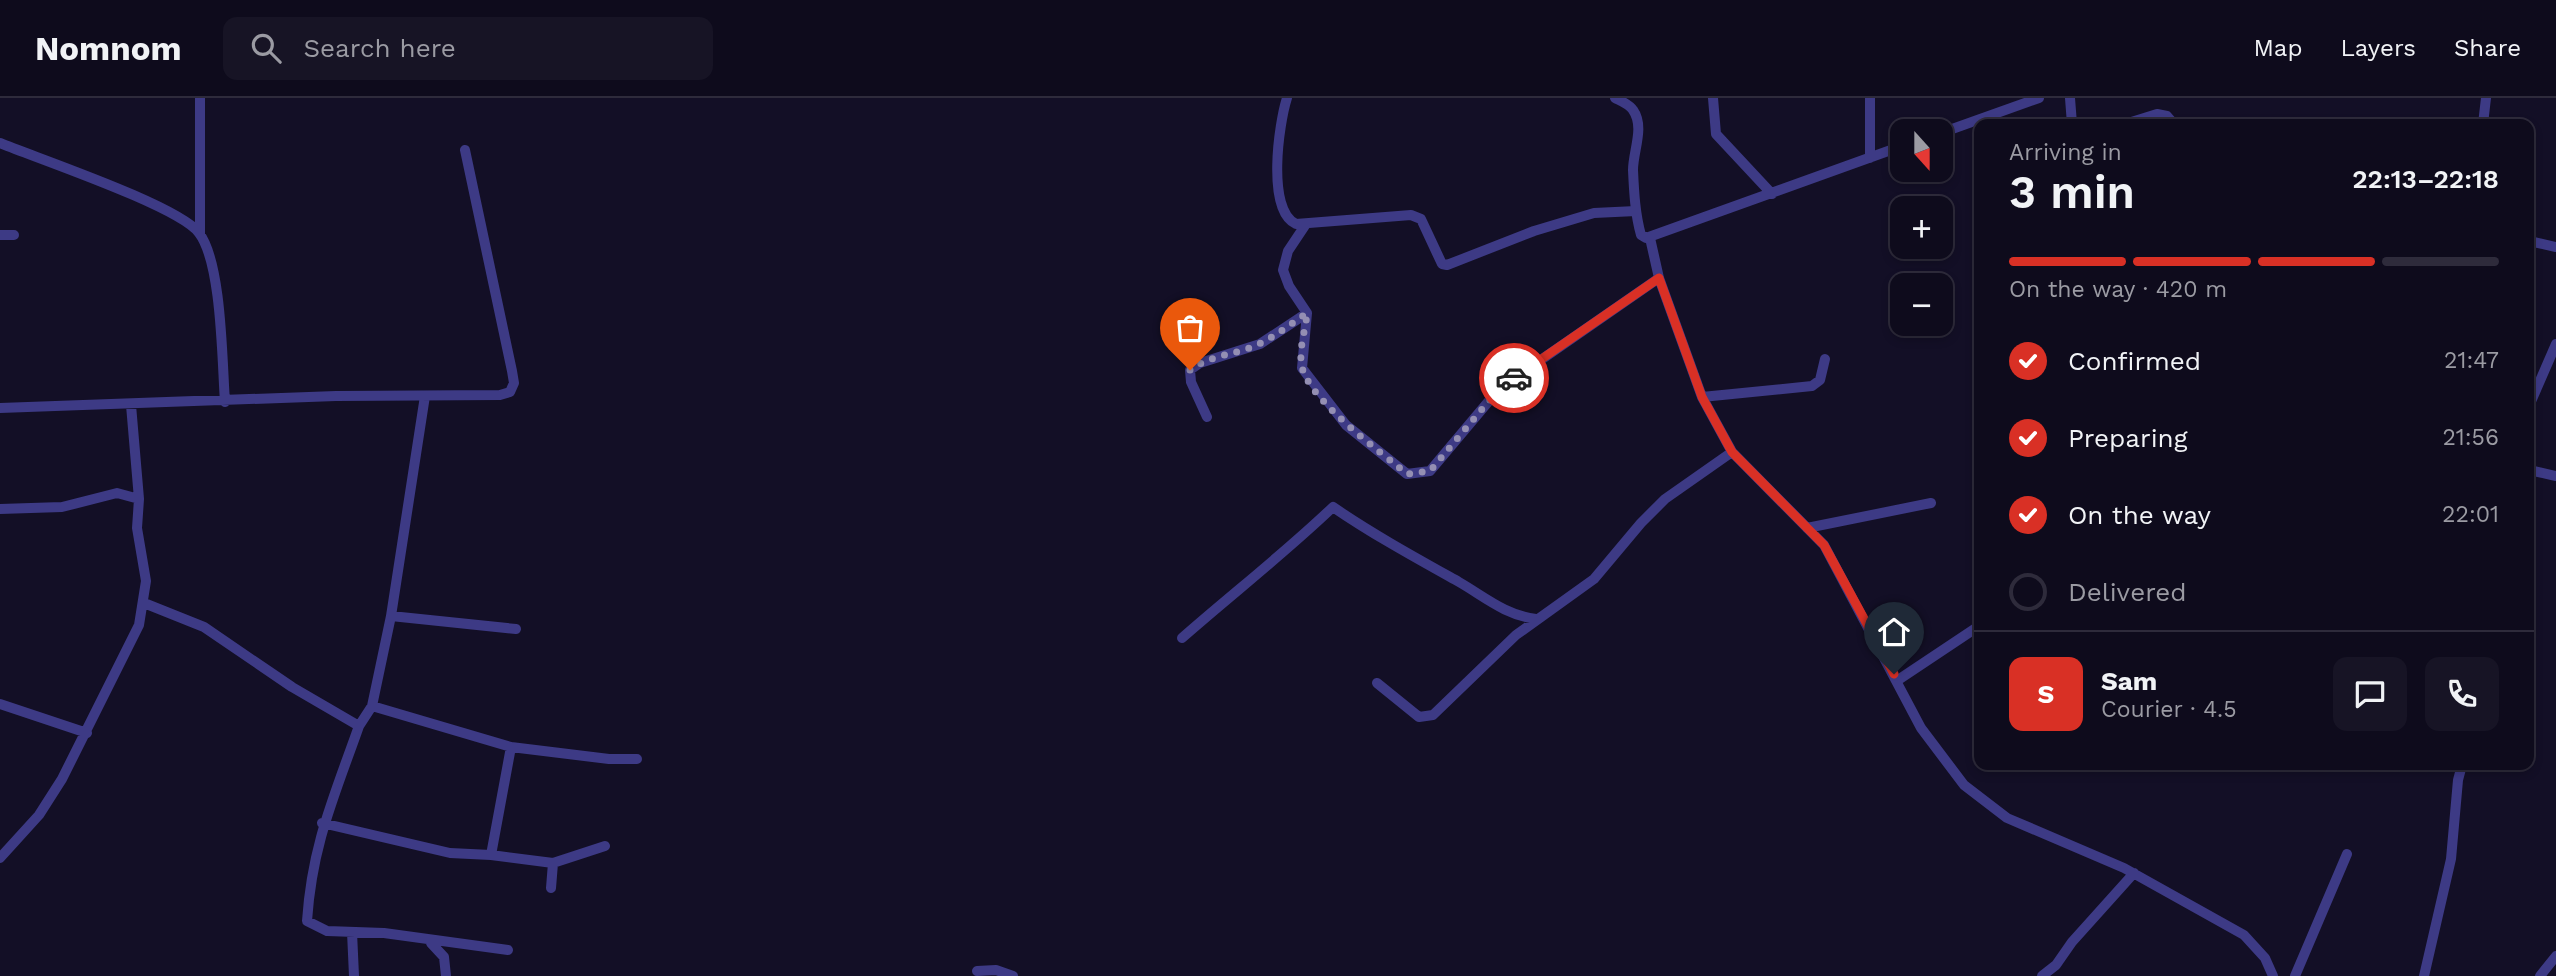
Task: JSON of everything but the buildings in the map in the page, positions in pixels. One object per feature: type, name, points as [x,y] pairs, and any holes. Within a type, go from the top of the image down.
[{"type":"street","points":[[200,98],[200,234],[216,293],[225,402]]},
{"type":"street","points":[[1287,98],[1276,156],[1281,196],[1291,222],[1306,224],[1411,215],[1421,219],[1436,256],[1447,265],[1515,238],[1594,213],[1636,211]]},
{"type":"street","points":[[1615,98],[1634,110],[1637,118],[1638,132],[1633,168],[1636,211],[1641,235],[1650,238],[1890,150]]},
{"type":"street","points":[[1713,98],[1716,134],[1772,194]]},
{"type":"street","points":[[1870,98],[1870,158]]},
{"type":"street","points":[[1980,119],[2039,98]]},
{"type":"street","points":[[2070,98],[2072,119]]},
{"type":"street","points":[[2484,119],[2486,98]]},
{"type":"street","points":[[2141,119],[2157,114],[2170,119]]},
{"type":"street","points":[[1953,129],[1974,121]]},
{"type":"street","points":[[0,143],[153,205],[186,221],[200,234]]},
{"type":"street","points":[[0,408],[336,396],[500,395],[510,392],[513,383],[465,149]]},
{"type":"street","points":[[1306,224],[1288,251],[1283,270],[1289,286],[1307,313],[1301,355],[1302,368],[1307,379],[1346,425],[1407,474],[1430,471],[1499,389],[1659,278]]},
{"type":"street","points":[[0,235],[14,235]]},
{"type":"street","points":[[1650,238],[1659,278],[1702,397],[1732,452],[1807,528],[1834,560],[1921,728],[1964,785],[1986,805],[2027,829],[2134,873],[2244,935],[2265,958],[2273,976]]},
{"type":"street","points":[[2534,242],[2556,247]]},
{"type":"street","points":[[1207,417],[1191,382],[1190,370],[1232,351],[1260,344],[1307,313]]},
{"type":"street","points":[[1177,334],[1195,366]]},
{"type":"street","points":[[2534,395],[2556,344]]},
{"type":"street","points":[[1702,397],[1812,386],[1820,380],[1825,359]]},
{"type":"street","points":[[425,396],[391,616],[372,706],[359,726],[322,823],[310,877],[307,921],[327,931],[508,950]]},
{"type":"street","points":[[1,855],[39,815],[88,733],[131,643],[144,603],[146,581],[137,528],[139,499],[131,405]]},
{"type":"street","points":[[1377,683],[1419,717],[1433,715],[1536,619],[1594,579],[1665,499],[1732,452]]},
{"type":"street","points":[[2534,471],[2556,476]]},
{"type":"street","points":[[0,509],[62,507],[117,493],[139,499]]},
{"type":"street","points":[[1807,528],[1931,503]]},
{"type":"street","points":[[1182,638],[1229,596],[1275,562],[1333,508],[1377,537],[1494,605],[1515,616],[1536,619]]},
{"type":"street","points":[[144,603],[204,627],[254,662],[359,726]]},
{"type":"street","points":[[391,616],[516,629]]},
{"type":"street","points":[[1898,680],[1974,629]]},
{"type":"street","points":[[0,704],[88,733]]},
{"type":"street","points":[[372,706],[511,747],[637,760]]},
{"type":"street","points":[[491,855],[511,747]]},
{"type":"street","points":[[2424,976],[2451,859],[2461,770]]},
{"type":"street","points":[[322,823],[450,853],[553,863],[605,846]]},
{"type":"street","points":[[2295,976],[2347,854]]},
{"type":"street","points":[[551,888],[553,863]]},
{"type":"street","points":[[2042,976],[2056,965],[2072,942],[2134,873]]},
{"type":"street","points":[[352,932],[354,976]]},
{"type":"street","points":[[429,941],[444,957],[446,976]]},
{"type":"street","points":[[2540,976],[2556,956]]},
{"type":"street","points":[[977,971],[996,970],[1013,976]]},
{"type":"way so far","points":[[1190,370],[1200,363],[1232,351],[1260,344],[1307,313],[1301,355],[1302,368],[1307,379],[1346,425],[1407,474],[1430,471],[1499,389],[1514,378]]},
{"type":"route","points":[[1514,378],[1659,278],[1702,397],[1732,452],[1824,545],[1894,674]]}]
